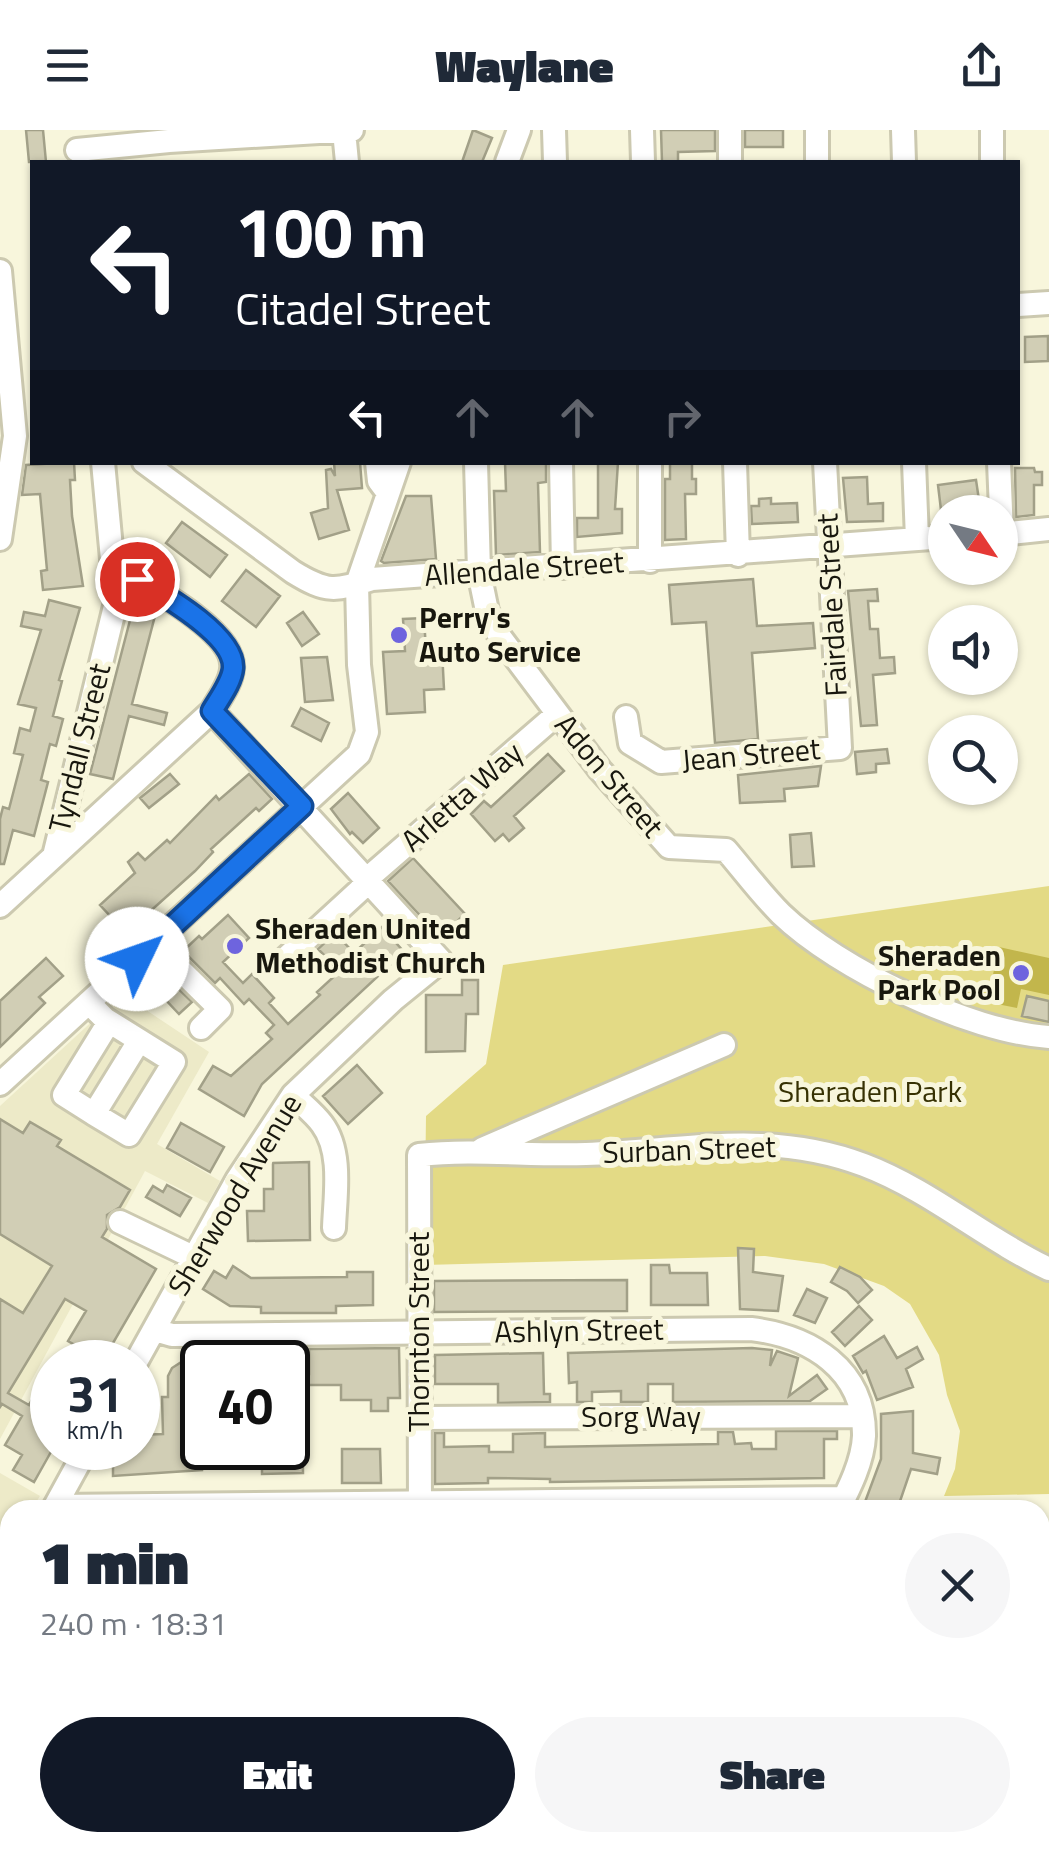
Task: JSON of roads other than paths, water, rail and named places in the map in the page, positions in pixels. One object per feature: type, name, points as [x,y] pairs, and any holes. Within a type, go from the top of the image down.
[{"type":"street","points":[[77,148],[352,130]]},
{"type":"street","points":[[508,160],[518,130]]},
{"type":"street","points":[[554,130],[555,160]]},
{"type":"street","points":[[642,130],[643,160]]},
{"type":"street","points":[[730,130],[730,160]]},
{"type":"street","points":[[816,130],[818,160]]},
{"type":"street","points":[[902,130],[904,160]]},
{"type":"street","points":[[992,130],[992,160]]},
{"type":"street","points":[[344,131],[347,160]]},
{"type":"street","points":[[0,271],[22,382],[0,539]]},
{"type":"street","points":[[1020,305],[1049,303]]},
{"type":"street","name":"Tyndall Street","points":[[54,856],[116,602],[103,465]]},
{"type":"street","name":"Allendale Street","points":[[148,465],[313,584],[340,590],[372,579],[928,538]]},
{"type":"street","points":[[377,465],[379,481],[388,493]]},
{"type":"street","points":[[3,1076],[89,1003],[359,754],[367,732],[357,584],[399,465]]},
{"type":"street","name":"Adon Street","points":[[476,465],[479,572],[487,611],[500,637],[556,715],[670,848],[726,850],[782,914],[819,944],[905,993],[966,1021],[1049,1037]]},
{"type":"street","points":[[561,465],[563,567]]},
{"type":"street","points":[[650,465],[650,561]]},
{"type":"street","points":[[735,465],[738,555]]},
{"type":"street","name":"Fairdale Street","points":[[825,465],[840,748]]},
{"type":"street","points":[[914,465],[916,539]]},
{"type":"street","points":[[1000,465],[1000,495]]},
{"type":"street","points":[[1018,532],[1049,529]]},
{"type":"street","points":[[0,906],[212,711],[233,668],[230,653],[208,627],[113,565]]},
{"type":"street","points":[[212,711],[368,878]]},
{"type":"street","name":"Arletta Way","points":[[287,958],[368,878],[556,715]]},
{"type":"street","name":"Jean Street","points":[[626,716],[630,743],[661,762],[840,748]]},
{"type":"street","name":"Sherwood Avenue","points":[[150,1340],[192,1257],[293,1095],[441,960],[368,878]]},
{"type":"street","points":[[154,944],[218,1006],[220,1010],[201,1028]]},
{"type":"street","points":[[89,1003],[109,1022],[174,1062],[128,1135],[64,1096],[109,1022]]},
{"type":"street","points":[[94,1114],[140,1041]]},
{"type":"street","points":[[474,1153],[724,1044]]},
{"type":"street","points":[[293,1095],[329,1136],[335,1161],[334,1228]]},
{"type":"street","name":"Surban Street","points":[[419,1155],[584,1154],[770,1143],[813,1148],[882,1174],[1049,1269]]},
{"type":"street","name":"Thornton Street","points":[[419,1155],[420,1500]]},
{"type":"street","points":[[120,1222],[192,1257]]},
{"type":"street","name":"Ashlyn Street","points":[[156,1330],[172,1335],[750,1330],[787,1334],[821,1351],[837,1367],[854,1392],[862,1416]]},
{"type":"street","points":[[843,1500],[862,1451],[862,1416]]},
{"type":"street","name":"Sorg Way","points":[[420,1418],[862,1416]]},
{"type":"street","points":[[58,1500],[75,1470]]},
{"type":"place","name":"Perry's Auto Service","points":[[399,635]]},
{"type":"place","name":"Sheraden United Methodist Church","points":[[235,946]]},
{"type":"place","name":"Sheraden Park Pool","points":[[1021,973]]},
{"type":"park label","name":"Sheraden Park","points":[[870,1092]]}]
